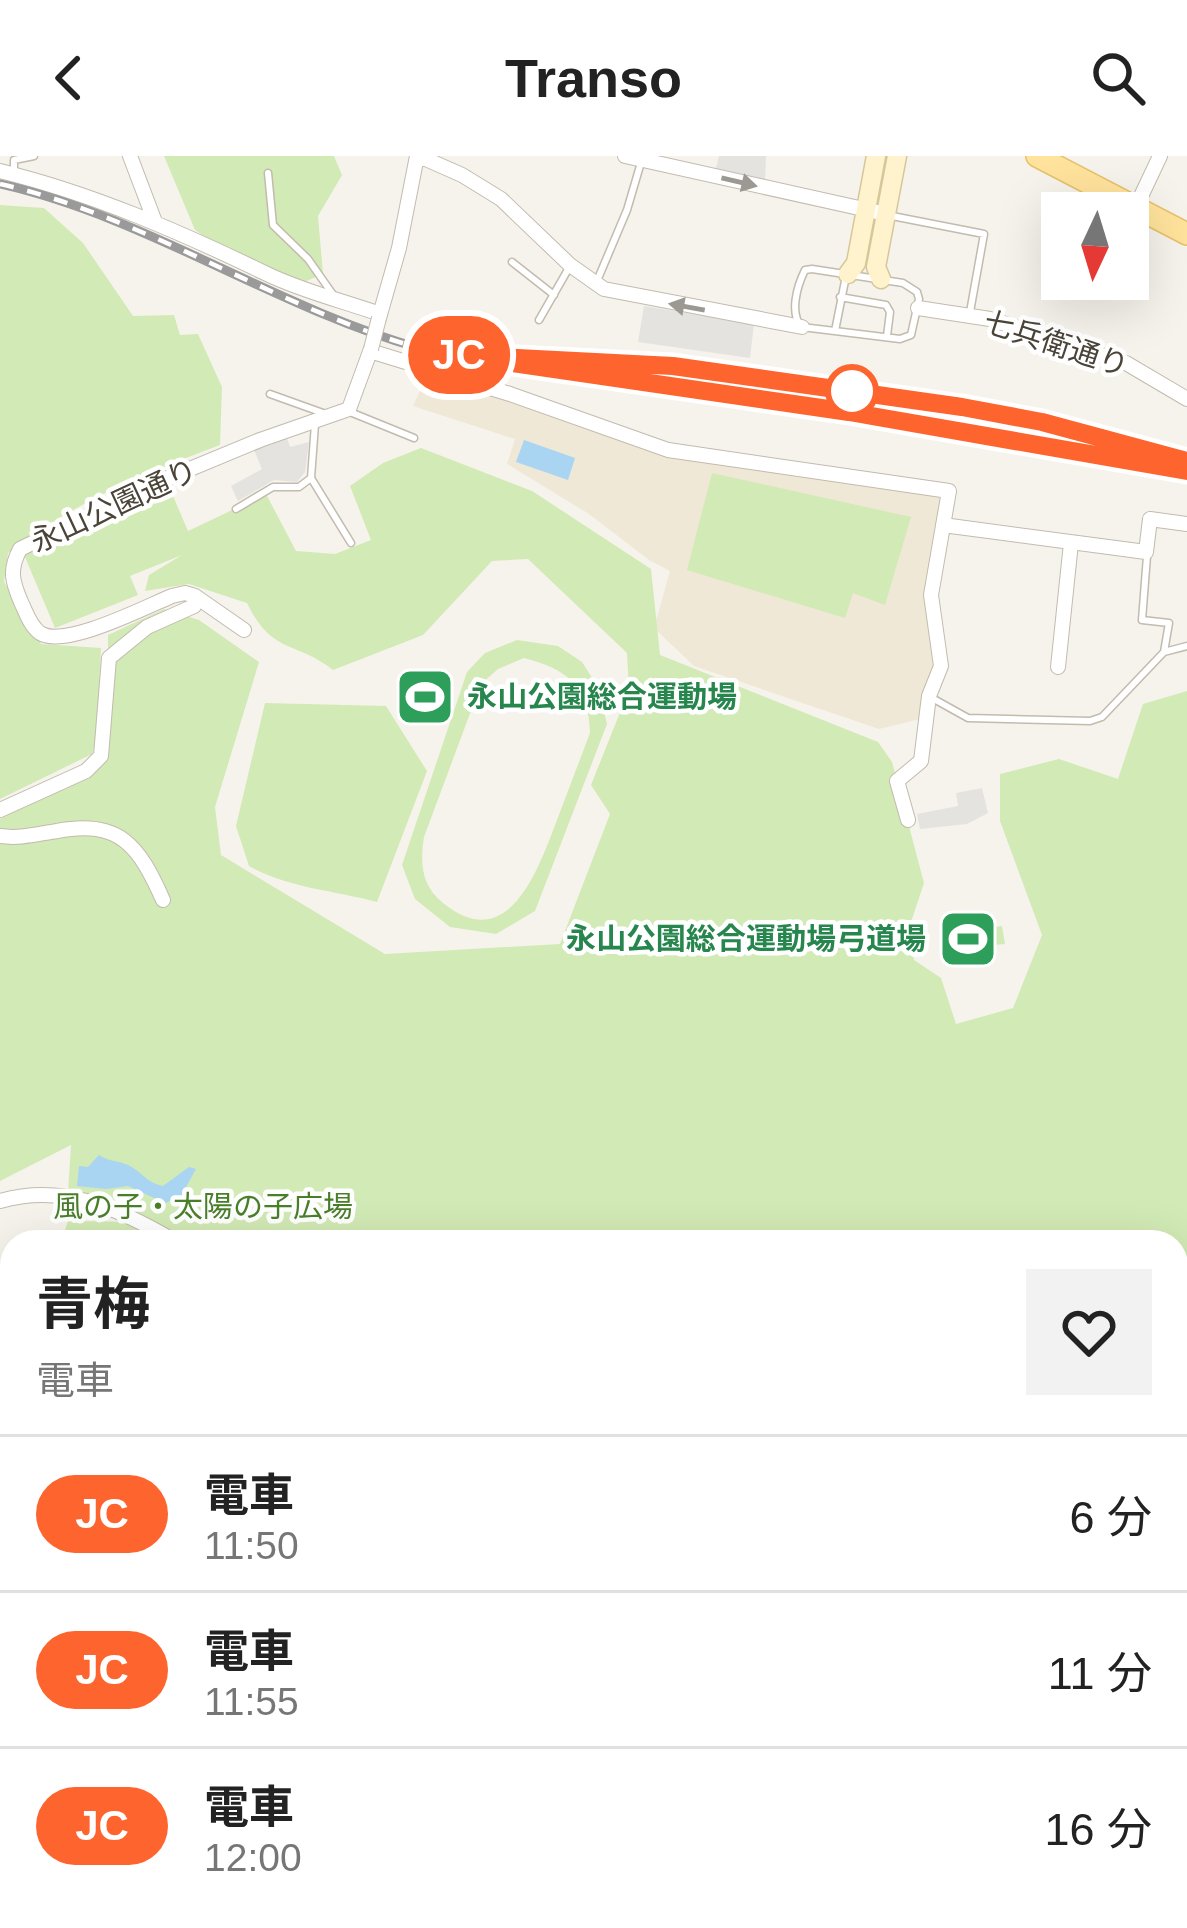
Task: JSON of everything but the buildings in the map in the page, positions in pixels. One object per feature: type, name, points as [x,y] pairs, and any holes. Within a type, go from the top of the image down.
[{"type":"main road","points":[[848,274],[856,263],[876,156]]},
{"type":"main road","points":[[881,279],[876,267],[897,156]]},
{"type":"main road","points":[[1037,156],[1104,192]]},
{"type":"main road","points":[[1149,215],[1187,234]]},
{"type":"street","points":[[130,156],[155,222]]},
{"type":"street","points":[[349,409],[399,248],[418,156],[501,199],[596,285],[644,299],[802,327]]},
{"type":"street","points":[[1144,192],[1160,156]]},
{"type":"street","points":[[634,158],[886,214]]},
{"type":"street","points":[[7,173],[80,193],[269,275],[380,316]]},
{"type":"street","name":"七兵衛通り","points":[[918,308],[969,316],[1126,363],[1187,398]]},
{"type":"street","points":[[370,350],[668,449],[949,491],[931,595],[941,666],[929,696],[921,761],[897,781],[908,820]]},
{"type":"street","name":"永山公園通り","points":[[195,596],[172,596],[56,639],[37,631],[31,622],[11,569],[28,543],[149,486],[349,409]]},
{"type":"street","points":[[943,525],[1146,552],[1150,519],[1187,524]]},
{"type":"street","points":[[1058,667],[1072,542]]},
{"type":"street","points":[[0,810],[94,765],[103,749],[110,658],[147,627],[194,606],[195,596],[244,630]]},
{"type":"street","points":[[0,836],[100,828],[138,850],[163,899]]},
{"type":"street","points":[[0,1201],[49,1193],[109,1206],[154,1230]]},
{"type":"lane","points":[[7,173],[14,160],[34,156]]},
{"type":"lane","points":[[596,285],[627,210],[634,158]]},
{"type":"lane","points":[[268,173],[273,225],[308,259],[336,299]]},
{"type":"lane","points":[[886,214],[984,234],[969,316]]},
{"type":"lane","points":[[512,262],[554,295]]},
{"type":"lane","points":[[539,320],[570,265]]},
{"type":"lane","points":[[805,271],[848,274],[903,283],[916,292],[918,308],[911,335],[887,338],[802,327],[795,313],[805,271]]},
{"type":"lane","points":[[835,331],[839,297],[848,274]]},
{"type":"lane","points":[[839,297],[886,305],[890,312],[887,338]]},
{"type":"lane","points":[[270,394],[322,417],[311,478],[351,543]]},
{"type":"lane","points":[[349,409],[351,415],[414,439]]},
{"type":"lane","points":[[236,509],[273,487],[298,487],[311,478]]},
{"type":"lane","points":[[1146,552],[1149,564],[1142,620],[1169,623],[1164,652]]},
{"type":"lane","points":[[929,696],[968,718],[1090,721],[1102,717],[1164,652],[1187,646]]},
{"type":"shaded area","points":[[719,156],[766,156],[765,183],[715,172]]},
{"type":"shaded area","points":[[644,306],[754,324],[750,358],[638,342]]},
{"type":"shaded area","points":[[428,374],[666,455],[949,491],[931,595],[941,666],[920,719],[879,729],[694,666],[654,628],[670,571],[507,464],[515,439],[413,406]]},
{"type":"shaded area","points":[[287,438],[290,447],[309,442],[305,472],[297,482],[274,480],[238,501],[231,486],[262,469],[254,450]]},
{"type":"shaded area","points":[[982,788],[988,813],[967,824],[920,829],[917,814],[958,806],[956,793]]},
{"type":"green space","points":[[164,156],[334,156],[342,175],[318,216],[323,274],[292,287],[242,262],[195,230]]},
{"type":"green space","points":[[0,205],[44,208],[83,243],[133,316],[174,315],[180,335],[198,334],[222,387],[220,445],[110,491],[8,553],[4,582],[41,644],[101,648],[92,754],[0,799]]},
{"type":"green space","name":"風の子・太陽の子広場","points":[[421,448],[532,491],[651,569],[660,655],[878,742],[892,762],[924,883],[909,928],[914,960],[941,978],[956,1024],[1013,1008],[1042,935],[1000,821],[1000,774],[1059,759],[1118,779],[1143,704],[1187,691],[1187,1230],[65,1230],[68,1221],[146,1222],[67,1208],[71,1145],[0,1181],[0,819],[108,759],[108,635],[164,609],[199,620],[259,662],[215,807],[221,855],[385,954],[560,944],[610,814],[591,785],[629,690],[627,653],[528,559],[492,561],[423,635],[333,670],[275,639],[247,603],[189,584],[145,591],[149,575],[182,555],[130,576],[138,595],[55,628],[22,550],[170,489],[188,531],[266,494],[296,551],[335,554],[371,540],[350,486],[383,463]]},
{"type":"green space","points":[[712,473],[911,517],[885,605],[853,593],[845,618],[687,570]]},
{"type":"green space","points":[[517,640],[558,646],[582,662],[598,687],[607,724],[535,911],[496,934],[450,927],[415,899],[402,865],[467,672],[485,653]],"holes":[[[524,658],[573,682],[585,703],[590,733],[550,839],[518,899],[503,913],[486,919],[466,917],[430,889],[422,865],[424,837],[481,684],[498,669]]]},
{"type":"green space","points":[[265,703],[386,706],[427,771],[377,902],[295,884],[249,866],[236,826]]},
{"type":"green space","name":"永山公園総合運動場弓道場","points":[[1002,926],[1005,944],[994,945],[988,935],[990,949],[951,955],[948,933]]},
{"type":"water","points":[[524,440],[575,458],[568,480],[516,462]]},
{"type":"water","points":[[99,1155],[128,1165],[163,1186],[189,1167],[196,1169],[181,1196],[165,1203],[128,1186],[77,1186],[79,1166],[88,1167]]},
{"type":"railway","points":[[0,184],[107,218],[313,310],[419,348],[849,412],[1187,471]]},
{"type":"railway","points":[[608,362],[723,372],[911,400],[1128,445]]},
{"type":"train","name":"JC","points":[[1187,461],[1042,422],[962,407],[673,366],[458,355],[849,412],[1187,471]]},
{"type":"place","name":"永山公園総合運動場","points":[[425,697]]},
{"type":"place","name":"永山公園総合運動場弓道場","points":[[968,939]]}]
